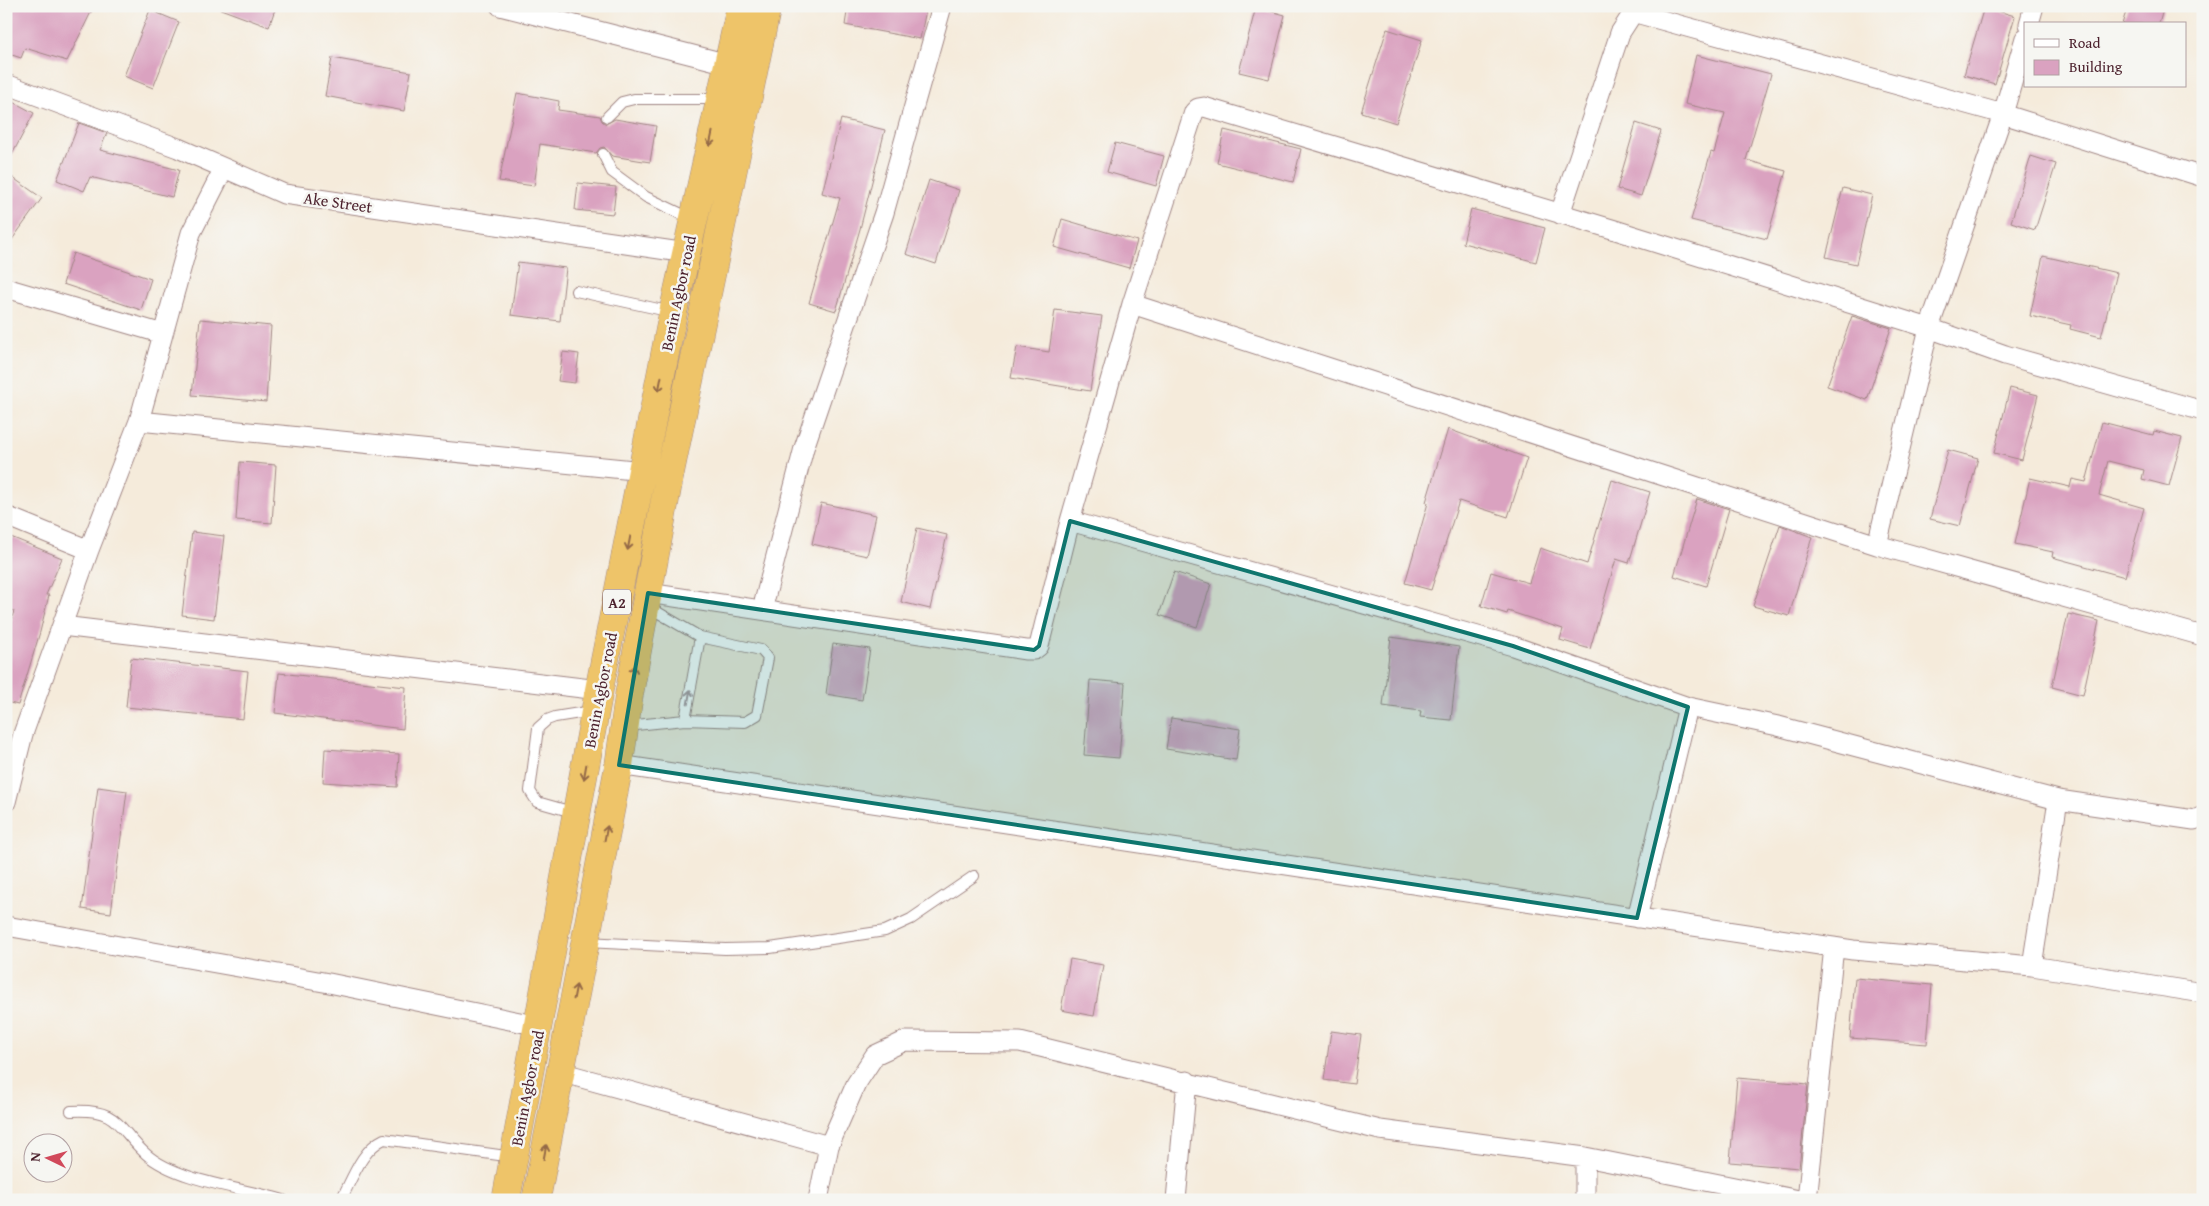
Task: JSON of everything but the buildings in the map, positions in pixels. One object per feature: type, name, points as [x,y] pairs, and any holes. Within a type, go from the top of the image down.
[{"type":"highway","name":"Benin Agbor road","points":[[506,1200],[597,700],[693,219],[741,6]]},
{"type":"highway","name":"Benin Agbor road","points":[[536,1200],[619,765],[670,473],[767,6]]},
{"type":"street","points":[[500,6],[728,64]]},
{"type":"street","points":[[762,610],[804,448],[884,213],[942,6]]},
{"type":"street","points":[[2030,22],[2034,6]]},
{"type":"street","points":[[1560,214],[1620,33],[1631,16],[1636,13],[2004,114],[2203,177]]},
{"type":"street","points":[[1877,545],[1929,328],[2004,114],[2024,42]]},
{"type":"street","name":"Ake Street","points":[[6,84],[178,148],[223,170],[284,194],[687,254]]},
{"type":"street","points":[[647,599],[762,610],[1026,650],[1034,650],[1039,646],[1070,521],[1132,304],[1194,112],[1198,108],[1204,107],[1929,328],[2005,355],[2203,411]]},
{"type":"street","points":[[6,802],[15,731],[62,626],[139,421],[191,233],[223,170]]},
{"type":"street","points":[[6,288],[163,334]]},
{"type":"street","points":[[1132,304],[1877,545],[2203,636]]},
{"type":"street","points":[[139,421],[644,471]]},
{"type":"street","points":[[6,516],[89,550]]},
{"type":"street","points":[[1070,521],[1513,646],[1688,706],[1778,726],[2058,800],[2194,820],[2203,816]]},
{"type":"street","points":[[62,626],[597,700]]},
{"type":"street","points":[[1637,918],[1688,706]]},
{"type":"street","points":[[619,765],[1834,948],[2032,966],[2203,993]]},
{"type":"street","points":[[2032,966],[2058,800]]},
{"type":"street","points":[[6,926],[329,983],[539,1026]]},
{"type":"street","points":[[1807,1200],[1834,948]]},
{"type":"street","points":[[818,1200],[829,1146],[856,1084],[875,1055],[905,1041],[1020,1042],[1380,1130],[1586,1158],[1799,1200]]},
{"type":"street","points":[[560,1072],[829,1146]]},
{"type":"street","points":[[1176,1200],[1187,1082]]},
{"type":"street","points":[[1585,1200],[1586,1158]]},
{"type":"lane","points":[[607,118],[622,102],[634,99],[719,99]]},
{"type":"lane","points":[[603,154],[612,172],[646,197],[693,219]]},
{"type":"lane","points":[[576,291],[674,312]]},
{"type":"lane","points":[[625,726],[685,720],[745,722],[757,715],[768,658],[761,650],[700,637],[647,599]]},
{"type":"lane","points":[[685,720],[700,637]]},
{"type":"lane","points":[[577,814],[537,802],[530,791],[538,728],[547,720],[597,700]]},
{"type":"lane","points":[[585,942],[725,949],[770,948],[885,931],[911,919],[974,876]]},
{"type":"lane","points":[[71,1111],[88,1110],[104,1114],[122,1125],[146,1154],[173,1170],[283,1200]]},
{"type":"lane","points":[[341,1200],[364,1158],[376,1143],[384,1139],[514,1157]]},
{"type":"highlighted area","points":[[1070,521],[1513,646],[1688,707],[1637,918],[619,765],[648,593],[1034,650],[1039,646]]}]
